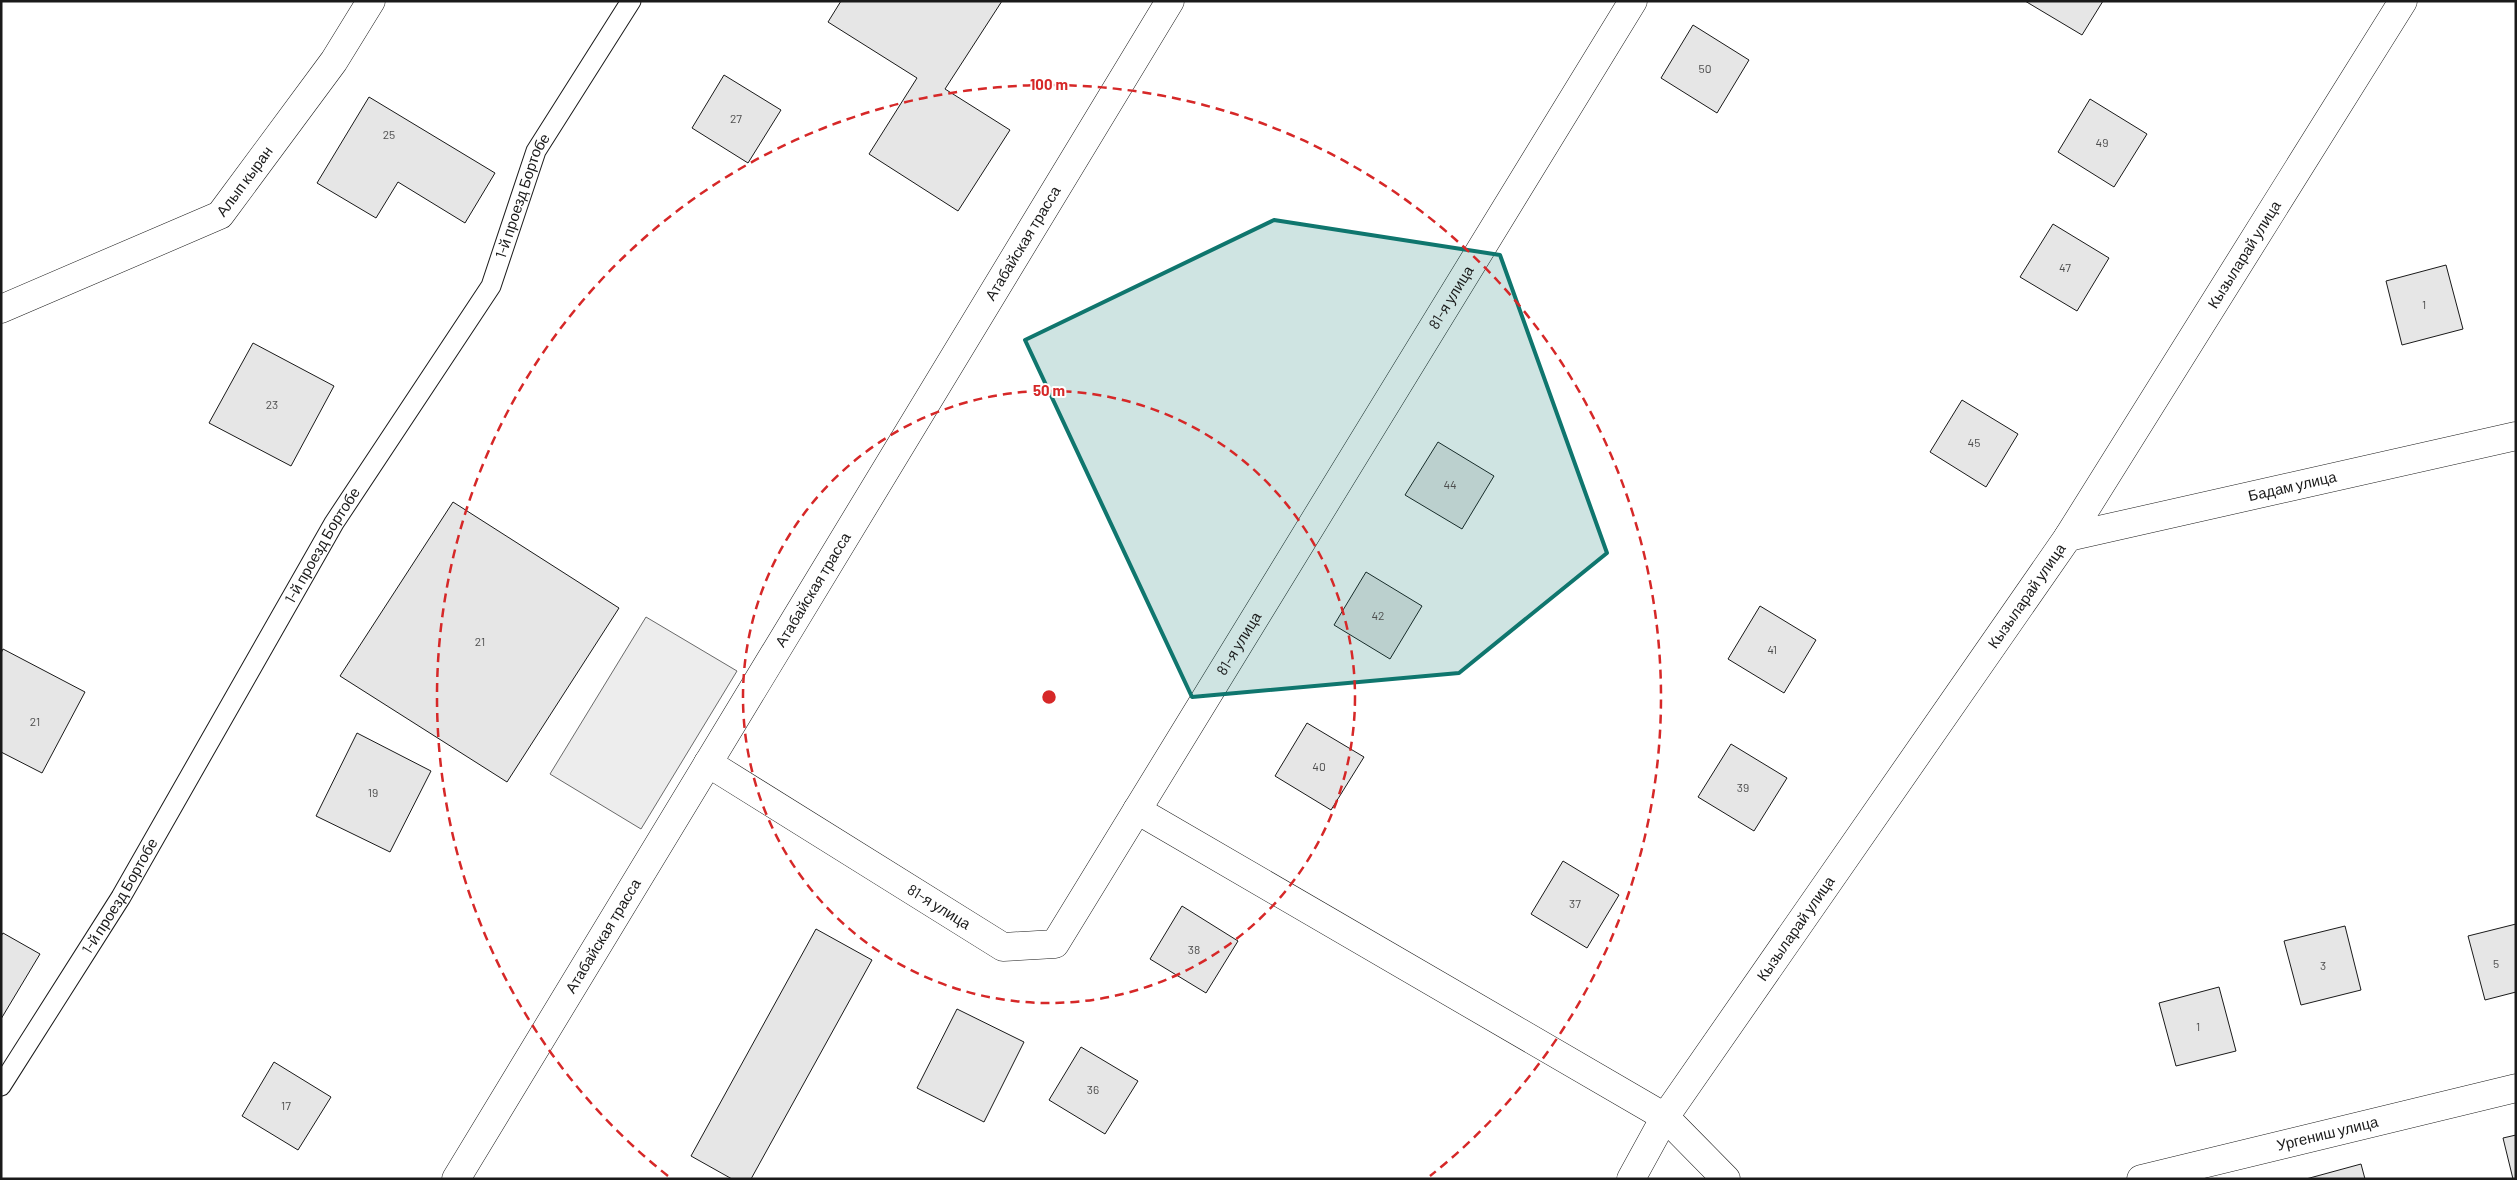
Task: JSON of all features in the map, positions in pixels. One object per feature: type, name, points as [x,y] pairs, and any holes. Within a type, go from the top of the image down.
[{"type":"street","name":"Алып кыран","points":[[1,309],[220,215],[334,61],[371,1]]},
{"type":"street","name":"Атабайская трасса","points":[[456,1179],[1170,1]]},
{"type":"street","name":"81-я улица","points":[[708,763],[1002,947],[1055,944],[1633,1]]},
{"type":"street","name":"Кызыларай улица","points":[[1631,1179],[1665,1117],[2068,537],[2403,1]]},
{"type":"street","name":"Бадам улица","points":[[2068,537],[2516,436]]},
{"type":"street","points":[[1137,810],[1665,1117],[1726,1179]]},
{"type":"street","name":"Ургениш улица","points":[[2141,1179],[2516,1088]]},
{"type":"lane","name":"1-й проезд Бортобе","points":[[1,1086],[121,897],[334,523],[491,286],[536,151],[631,1]]},
{"type":"highlighted area","points":[[1274,220],[1500,255],[1607,553],[1459,673],[1192,697],[1025,340]]},
{"type":"shaded area","points":[[646,617],[737,671],[641,829],[550,774]]},
{"type":"building","points":[[841,1],[1002,1],[945,89],[1010,130],[958,211],[869,154],[917,78],[828,22]]},
{"type":"building","points":[[2025,1],[2103,1],[2082,35]]},
{"type":"building","points":[[1693,25],[1749,60],[1717,113],[1661,78]]},
{"type":"building","points":[[724,75],[781,110],[748,163],[692,128]]},
{"type":"building","points":[[369,97],[495,173],[465,223],[398,182],[376,218],[317,183]]},
{"type":"building","points":[[2090,99],[2147,134],[2114,187],[2058,152]]},
{"type":"building","points":[[2053,224],[2109,258],[2077,311],[2020,277]]},
{"type":"building","points":[[2446,265],[2463,329],[2402,345],[2386,281]]},
{"type":"building","points":[[253,343],[334,386],[291,466],[209,423]]},
{"type":"building","points":[[1962,400],[2018,434],[1986,487],[1930,452]]},
{"type":"building","points":[[1438,442],[1494,476],[1462,529],[1405,495]]},
{"type":"building","points":[[453,502],[619,608],[507,782],[340,676]]},
{"type":"building","points":[[1366,572],[1422,606],[1390,659],[1334,625]]},
{"type":"building","points":[[1760,606],[1816,640],[1784,693],[1728,659]]},
{"type":"building","points":[[3,649],[85,692],[42,773],[1,752],[1,653]]},
{"type":"building","points":[[1307,723],[1364,757],[1331,810],[1275,776]]},
{"type":"building","points":[[357,733],[431,771],[390,852],[316,816]]},
{"type":"building","points":[[1731,744],[1787,778],[1754,831],[1698,797]]},
{"type":"building","points":[[1563,861],[1619,895],[1587,948],[1531,914]]},
{"type":"building","points":[[1182,906],[1238,941],[1206,993],[1150,959]]},
{"type":"building","points":[[2516,924],[2516,992],[2485,1000],[2468,936]]},
{"type":"building","points":[[2345,926],[2361,990],[2301,1005],[2284,941]]},
{"type":"building","points":[[816,929],[872,960],[751,1179],[732,1179],[691,1156]]},
{"type":"building","points":[[3,933],[40,954],[1,1019],[1,936]]},
{"type":"building","points":[[2219,987],[2236,1051],[2176,1066],[2159,1003]]},
{"type":"building","points":[[957,1009],[1024,1042],[984,1122],[917,1088]]},
{"type":"building","points":[[1081,1047],[1138,1081],[1105,1134],[1049,1100]]},
{"type":"building","points":[[274,1062],[331,1097],[298,1150],[242,1116]]},
{"type":"building","points":[[2516,1135],[2516,1179],[2513,1179],[2503,1138]]},
{"type":"building","points":[[2361,1164],[2365,1179],[2306,1179]]}]
